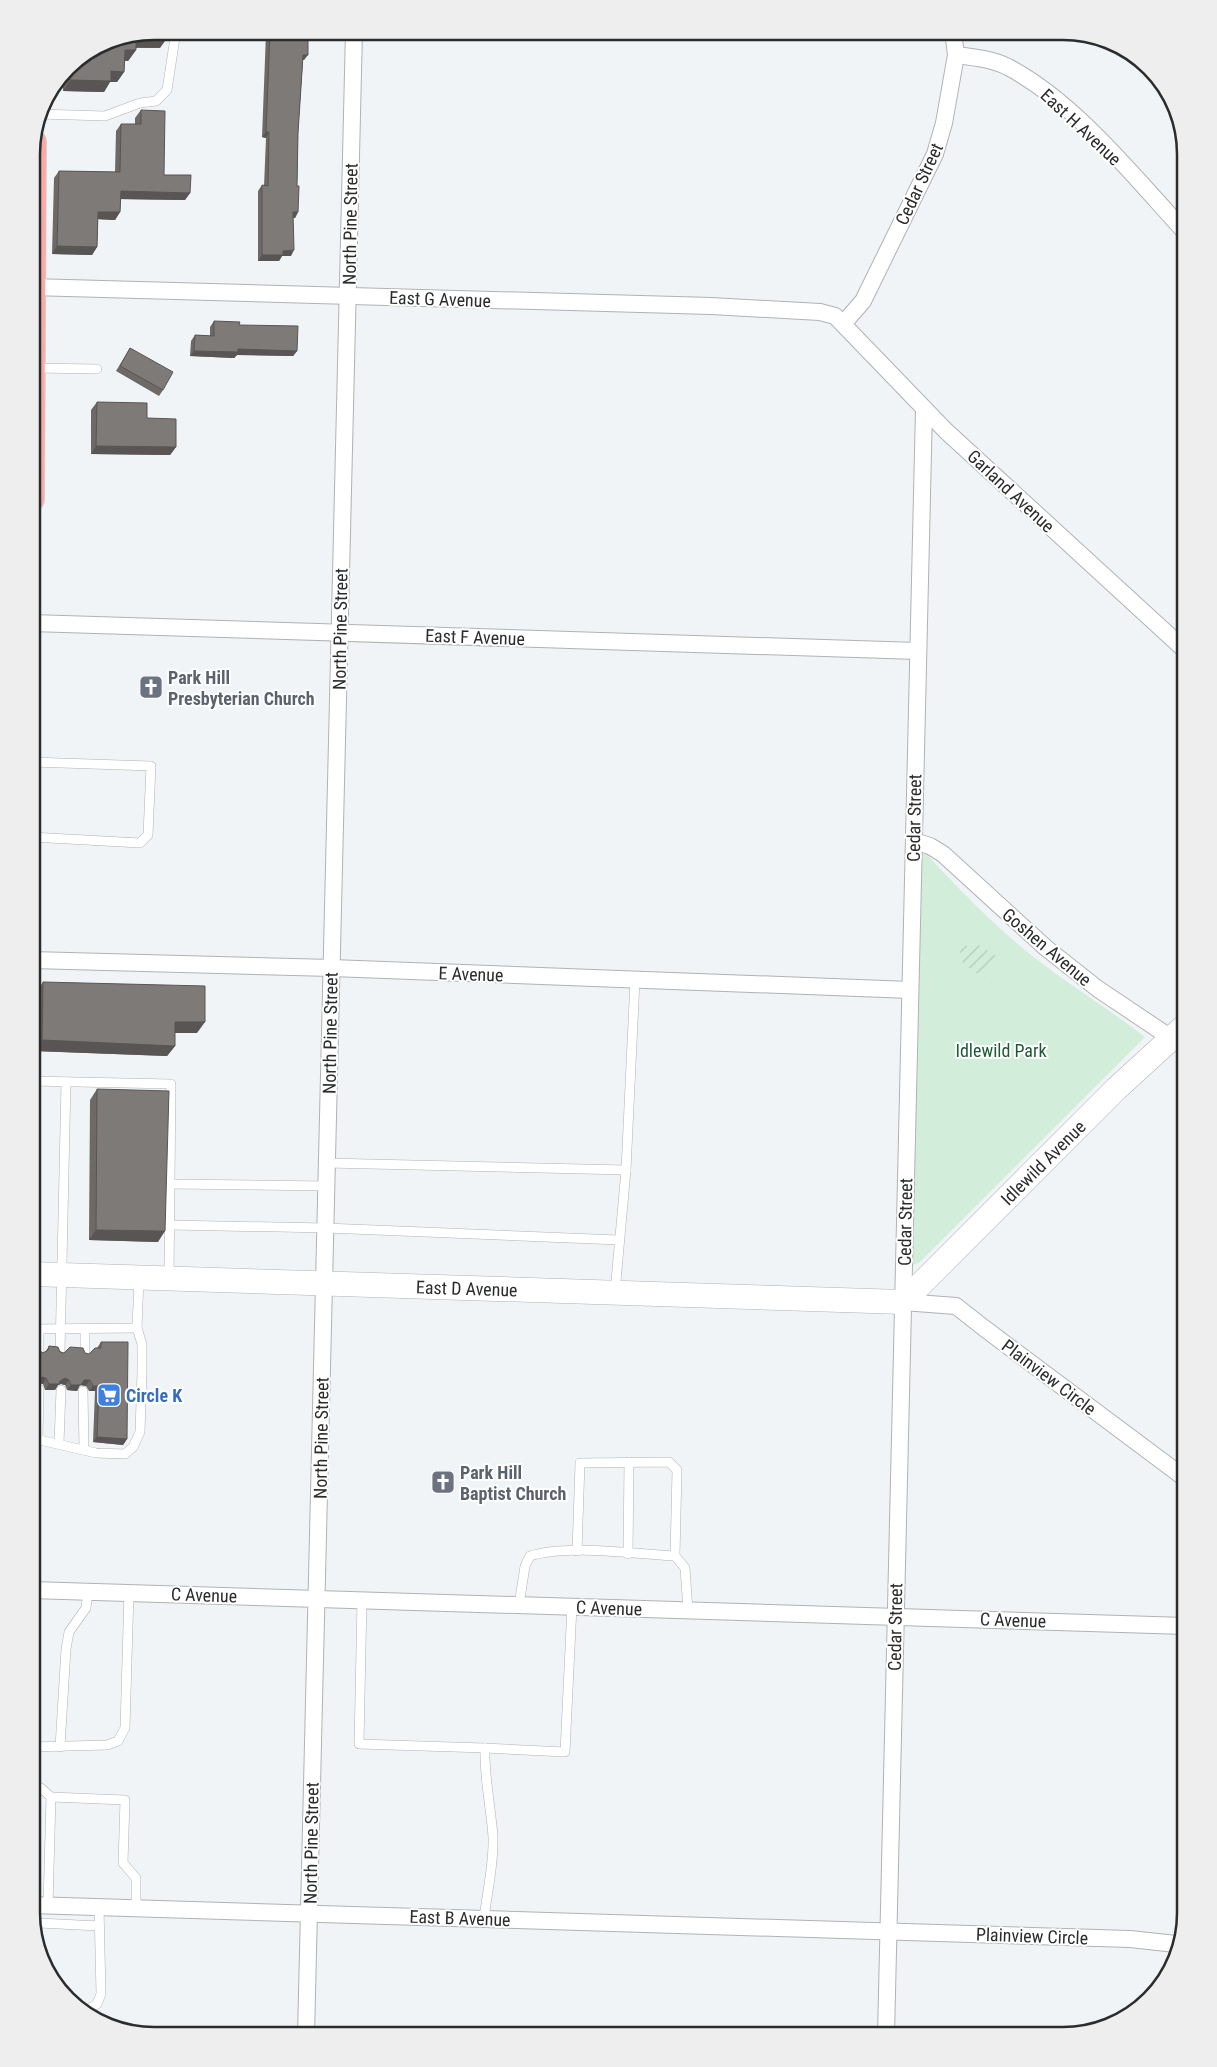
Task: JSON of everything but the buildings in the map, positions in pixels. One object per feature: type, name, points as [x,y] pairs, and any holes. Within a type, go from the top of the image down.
[{"type":"street","name":"North Pine Street","points":[[306,2027],[354,40]]},
{"type":"street","name":"Cedar Street","points":[[843,324],[863,301],[935,154],[944,124],[956,55],[954,40]]},
{"type":"street","name":"East H Avenue","points":[[956,55],[976,57],[1007,66],[1042,89],[1078,119],[1177,224]]},
{"type":"street","name":"East G Avenue","points":[[40,287],[710,306],[820,312],[835,316],[843,324]]},
{"type":"street","name":"Garland Avenue","points":[[843,324],[854,338],[924,409],[1177,643]]},
{"type":"street","name":"Cedar Street","points":[[886,2027],[924,409]]},
{"type":"street","name":"East F Avenue","points":[[40,623],[918,651]]},
{"type":"street","name":"Goshen Avenue","points":[[914,840],[930,846],[943,854],[1046,948],[1098,989],[1177,1035]]},
{"type":"street","name":"E Avenue","points":[[40,960],[332,968],[910,990]]},
{"type":"street","name":"Idlewild Avenue","points":[[903,1302],[1123,1082],[1177,1040]]},
{"type":"street","name":"East D Avenue","points":[[40,1275],[903,1302]]},
{"type":"street","name":"Plainview Circle","points":[[903,1302],[947,1304],[964,1310],[984,1328],[1177,1472]]},
{"type":"street","name":"C Avenue","points":[[40,1590],[1177,1626]]},
{"type":"street","name":"East B Avenue","points":[[40,1905],[888,1932]]},
{"type":"street","name":"Plainview Circle","points":[[888,1932],[1130,1939],[1173,1944]]},
{"type":"lane","points":[[47,114],[105,116],[140,103],[156,101],[167,90],[175,40]]},
{"type":"lane","points":[[40,368],[97,369]]},
{"type":"lane","points":[[40,762],[151,766],[148,835],[140,843],[40,838]]},
{"type":"lane","points":[[615,1293],[626,1170],[635,980]]},
{"type":"lane","points":[[40,1081],[171,1084],[169,1279]]},
{"type":"lane","points":[[60,1352],[66,1082]]},
{"type":"lane","points":[[327,1162],[626,1170]]},
{"type":"lane","points":[[170,1184],[326,1186]]},
{"type":"lane","points":[[170,1225],[326,1228],[619,1240]]},
{"type":"lane","points":[[40,1439],[96,1453],[125,1454],[133,1447],[140,1432],[142,1344],[137,1328],[139,1278]]},
{"type":"lane","points":[[40,1329],[137,1328]]},
{"type":"lane","points":[[85,1329],[85,1353]]},
{"type":"lane","points":[[59,1443],[61,1390]]},
{"type":"lane","points":[[84,1391],[84,1450]]},
{"type":"lane","points":[[577,1551],[580,1462],[668,1462],[678,1470],[675,1556],[685,1568],[688,1610]]},
{"type":"lane","points":[[628,1554],[630,1462]]},
{"type":"lane","points":[[519,1605],[525,1566],[530,1556],[543,1551],[675,1556]]},
{"type":"lane","points":[[60,1747],[66,1649],[69,1632],[86,1608],[88,1591]]},
{"type":"lane","points":[[40,1747],[107,1745],[118,1741],[125,1728],[129,1592]]},
{"type":"lane","points":[[362,1600],[359,1744],[565,1752],[572,1606]]},
{"type":"lane","points":[[484,1919],[493,1858],[491,1818],[484,1768],[485,1748]]},
{"type":"lane","points":[[40,1788],[51,1797],[125,1800],[123,1863],[136,1878],[136,1908]]},
{"type":"lane","points":[[40,1896],[51,1797]]},
{"type":"lane","points":[[91,2008],[97,2004],[101,1994],[99,1907]]},
{"type":"lane","points":[[41,1923],[100,1926]]},
{"type":"green space","name":"Idlewild Park","points":[[914,841],[978,908],[1019,945],[1145,1037],[919,1263],[912,1265]]},
{"type":"green space","points":[[977,944],[998,957],[984,978],[963,964],[959,947]]},
{"type":"place","name":"Park Hill Presbyterian Church","points":[[151,687]]},
{"type":"place","name":"Circle K","points":[[109,1395]]},
{"type":"place","name":"Park Hill Baptist Church","points":[[443,1482]]}]
